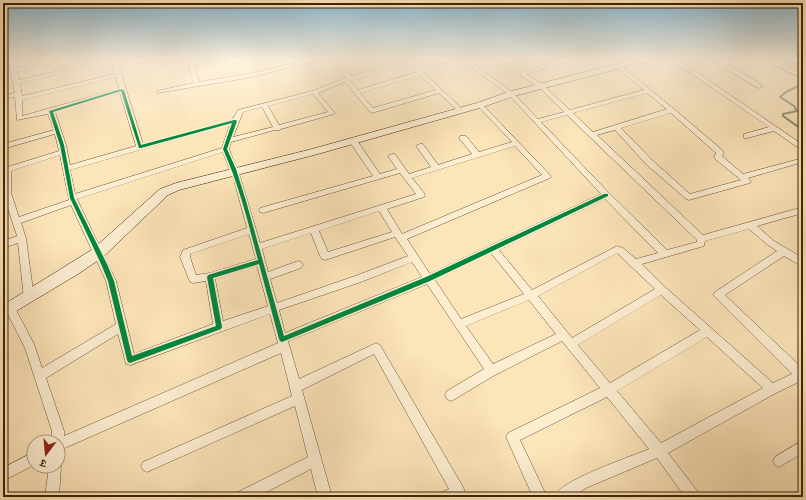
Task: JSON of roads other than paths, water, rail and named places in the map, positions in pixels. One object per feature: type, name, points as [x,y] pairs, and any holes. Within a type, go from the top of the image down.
[{"type":"street","points":[[17,83],[19,119],[122,90]]},
{"type":"street","points":[[3,97],[18,96],[78,83]]},
{"type":"street","points":[[120,83],[140,146]]},
{"type":"street","points":[[159,92],[200,83]]},
{"type":"street","points":[[325,497],[261,261],[227,144],[240,111],[314,92],[337,83]]},
{"type":"street","points":[[351,83],[372,111],[440,91]]},
{"type":"street","points":[[357,92],[383,83]]},
{"type":"street","points":[[432,83],[460,110]]},
{"type":"street","points":[[497,83],[511,94],[606,195],[665,254]]},
{"type":"street","points":[[537,83],[701,239]]},
{"type":"street","points":[[58,434],[30,347],[7,311],[98,253],[164,192],[176,187],[480,105],[511,94],[549,83]]},
{"type":"street","points":[[616,127],[650,162],[689,197],[747,181],[718,157],[720,153],[718,151],[640,83]]},
{"type":"street","points":[[709,83],[803,149]]},
{"type":"street","points":[[754,83],[760,87]]},
{"type":"street","points":[[537,121],[648,90]]},
{"type":"street","points":[[17,221],[227,144],[332,113],[314,92]]},
{"type":"street","points":[[264,105],[278,129]]},
{"type":"street","points":[[314,229],[325,256],[399,235],[546,176],[517,143],[480,105]]},
{"type":"street","points":[[591,135],[672,110]]},
{"type":"street","points":[[51,111],[58,131],[73,200],[111,281],[130,360],[414,257]]},
{"type":"street","points":[[67,168],[140,146],[235,121]]},
{"type":"street","points":[[747,136],[775,128]]},
{"type":"street","points":[[6,146],[58,131]]},
{"type":"street","points":[[463,138],[477,155]]},
{"type":"street","points":[[353,140],[378,177]]},
{"type":"street","points":[[263,210],[378,177],[436,168],[517,143]]},
{"type":"street","points":[[420,146],[436,168]]},
{"type":"street","points":[[29,298],[22,238],[7,193],[5,171],[63,152]]},
{"type":"street","points":[[257,247],[421,195],[392,156]]},
{"type":"street","points":[[742,177],[803,160]]},
{"type":"street","points":[[66,439],[428,279],[606,195]]},
{"type":"street","points":[[381,208],[491,371]]},
{"type":"street","points":[[701,239],[803,210]]},
{"type":"street","points":[[750,225],[783,252],[803,263]]},
{"type":"street","points":[[252,230],[186,252],[185,257],[193,279],[210,277],[261,261]]},
{"type":"street","points":[[3,245],[22,238]]},
{"type":"street","points":[[635,263],[701,244],[701,239]]},
{"type":"street","points":[[492,248],[568,339],[693,497]]},
{"type":"street","points":[[460,324],[531,295],[617,249],[635,263],[662,290],[772,389]]},
{"type":"street","points":[[560,497],[581,483],[658,451],[802,374],[718,295],[783,252]]},
{"type":"street","points":[[265,277],[298,265]]},
{"type":"street","points":[[210,277],[219,327]]},
{"type":"street","points":[[451,395],[491,371],[568,339],[662,290]]},
{"type":"street","points":[[39,376],[122,326]]},
{"type":"street","points":[[540,497],[512,437],[609,390],[708,331]]},
{"type":"street","points":[[295,386],[376,348],[458,492],[448,497]]},
{"type":"street","points":[[147,466],[298,399]]},
{"type":"street","points":[[779,461],[803,446]]},
{"type":"street","points":[[243,497],[316,460]]},
{"type":"street","points":[[3,474],[26,462]]},
{"type":"street","points":[[52,497],[54,474]]},
{"type":"waterway","points":[[803,84],[786,92],[780,97],[794,106],[797,111],[783,114],[783,116],[800,128],[799,131],[803,135]]}]
